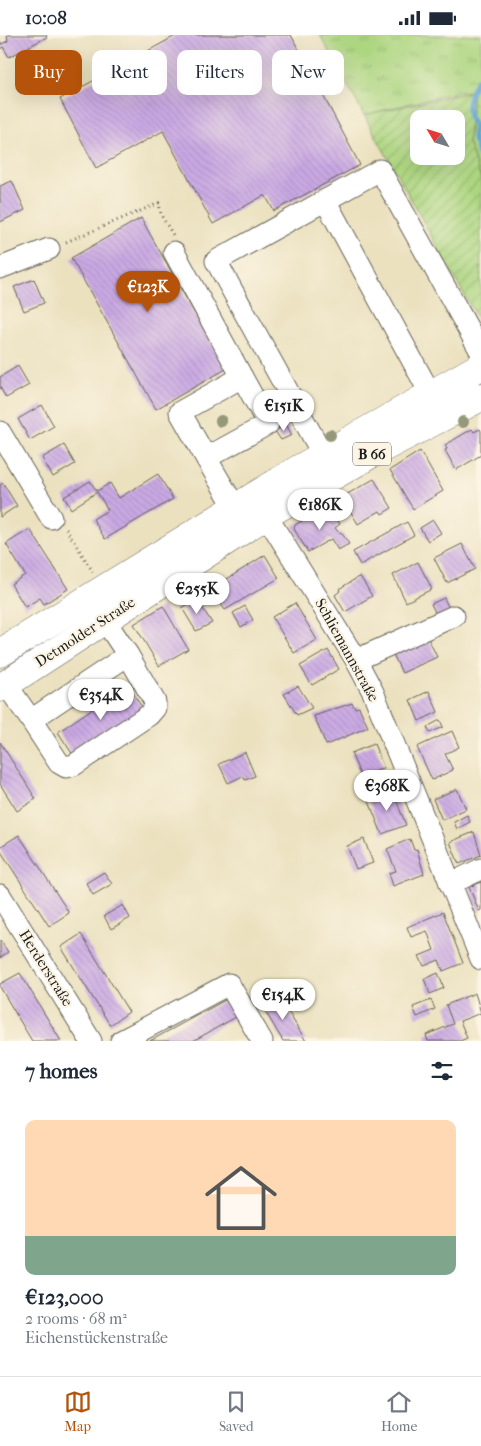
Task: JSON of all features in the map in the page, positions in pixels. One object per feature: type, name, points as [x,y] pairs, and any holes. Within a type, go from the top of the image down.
[{"type":"main road","name":"Detmolder Straße","points":[[0,653],[197,521],[235,507],[430,393],[481,366]]},
{"type":"main road","name":"Detmolder Straße","points":[[3,686],[266,515],[380,449],[481,397]]},
{"type":"street","points":[[323,455],[216,261],[380,169],[481,352]]},
{"type":"street","points":[[325,200],[430,393]]},
{"type":"street","points":[[0,267],[49,249]]},
{"type":"street","points":[[174,252],[268,424],[206,458]]},
{"type":"street","points":[[235,507],[180,412],[276,370]]},
{"type":"street","points":[[0,432],[51,518]]},
{"type":"street","name":"Schliemannstraße","points":[[266,515],[356,660],[373,692],[481,959]]},
{"type":"street","points":[[356,660],[454,616]]},
{"type":"street","points":[[3,686],[30,720],[59,763],[66,767],[74,765],[149,715],[155,708],[155,701],[104,619]]},
{"type":"street","points":[[30,720],[128,655]]},
{"type":"street","points":[[450,883],[481,869]]},
{"type":"street","name":"Herderstraße","points":[[0,895],[91,1041]]},
{"type":"street","points":[[121,1041],[229,984],[262,1041]]},
{"type":"path","points":[[49,249],[159,203],[161,215],[175,238],[174,252]]},
{"type":"path","points":[[51,518],[65,527],[95,575]]},
{"type":"green space","points":[[320,35],[481,35],[481,180],[468,142],[473,91],[457,92],[364,115],[344,79],[344,50],[328,50]]},
{"type":"green space","points":[[473,91],[468,142],[481,180],[481,316],[477,318],[364,115]]},
{"type":"building","points":[[7,35],[46,35],[47,37],[22,50],[15,50],[15,54],[9,57],[3,47],[0,49],[0,42],[1,44],[8,41]]},
{"type":"building","points":[[177,35],[291,35],[299,50],[272,50],[272,95],[323,95],[360,165],[274,211],[265,195],[213,224],[163,131],[96,168],[60,99],[67,95],[82,95],[82,87],[92,81],[92,95],[167,95],[167,50],[150,50]]},
{"type":"building","points":[[12,181],[25,210],[0,222],[0,186]]},
{"type":"building","points":[[141,218],[226,369],[156,409],[71,258]]},
{"type":"building","points":[[34,279],[44,303],[24,311],[14,287]]},
{"type":"building","points":[[18,366],[29,385],[6,398],[0,387],[0,377]]},
{"type":"building","points":[[42,405],[54,426],[30,440],[18,419]]},
{"type":"building","points":[[286,424],[292,435],[281,440],[275,431]]},
{"type":"building","points":[[472,429],[474,432],[480,429],[481,431],[481,455],[456,470],[445,450],[447,449],[445,445]]},
{"type":"building","points":[[64,445],[75,464],[53,477],[42,458]]},
{"type":"building","points":[[420,451],[443,491],[413,509],[390,470]]},
{"type":"building","points":[[158,474],[173,499],[105,539],[93,519],[108,510],[97,492],[71,509],[64,497],[90,481],[97,491],[110,483],[119,498]]},
{"type":"building","points":[[374,479],[392,508],[382,514],[380,511],[358,524],[342,497]]},
{"type":"building","points":[[3,483],[17,506],[0,517],[0,485]]},
{"type":"building","points":[[323,508],[329,516],[333,513],[340,524],[335,528],[339,533],[341,532],[349,544],[338,550],[331,539],[308,552],[294,529],[295,525]]},
{"type":"building","points":[[433,520],[441,533],[428,541],[420,528]]},
{"type":"building","points":[[407,522],[414,535],[360,565],[353,552]]},
{"type":"building","points":[[30,529],[68,589],[44,604],[40,598],[25,607],[11,584],[25,575],[6,544]]},
{"type":"building","points":[[462,544],[475,569],[447,583],[434,558]]},
{"type":"building","points":[[265,555],[279,578],[225,610],[211,589]]},
{"type":"building","points":[[418,562],[432,589],[406,602],[393,575]]},
{"type":"building","points":[[360,576],[372,596],[345,612],[335,595],[340,591],[339,589]]},
{"type":"building","points":[[444,598],[451,612],[438,618],[431,604]]},
{"type":"building","points":[[197,599],[212,623],[196,631],[182,608]]},
{"type":"building","points":[[295,603],[317,640],[294,653],[272,617]]},
{"type":"building","points":[[163,606],[188,649],[159,666],[134,624]]},
{"type":"building","points":[[245,606],[253,620],[241,627],[233,613]]},
{"type":"building","points":[[426,634],[437,657],[402,673],[391,650]]},
{"type":"building","points":[[328,650],[339,669],[312,685],[300,666]]},
{"type":"building","points":[[127,685],[144,710],[75,758],[58,732]]},
{"type":"building","points":[[298,686],[312,708],[297,715],[284,694]]},
{"type":"building","points":[[429,691],[438,712],[419,721],[410,700]]},
{"type":"building","points":[[352,703],[355,708],[359,707],[368,727],[326,745],[314,716]]},
{"type":"building","points":[[440,720],[443,727],[430,733],[427,727]]},
{"type":"building","points":[[452,731],[459,747],[445,754],[453,770],[432,780],[417,747]]},
{"type":"building","points":[[0,742],[36,799],[17,811],[0,784]]},
{"type":"building","points":[[374,744],[384,768],[361,777],[351,753]]},
{"type":"building","points":[[245,752],[255,776],[245,780],[243,776],[228,783],[219,764]]},
{"type":"building","points":[[457,789],[466,809],[442,820],[433,799]]},
{"type":"building","points":[[392,790],[406,825],[382,834],[368,799]]},
{"type":"building","points":[[467,815],[470,822],[457,829],[454,822]]},
{"type":"building","points":[[474,832],[481,855],[459,864],[450,842]]},
{"type":"building","points":[[19,835],[69,913],[49,926],[0,850],[0,847]]},
{"type":"building","points":[[364,839],[373,863],[356,869],[347,846]]},
{"type":"building","points":[[410,839],[414,850],[417,849],[424,874],[393,886],[389,873],[396,871],[387,849]]},
{"type":"building","points":[[104,872],[112,884],[93,895],[86,883]]},
{"type":"building","points":[[481,882],[481,910],[479,911],[469,887]]},
{"type":"building","points":[[123,905],[130,918],[111,929],[104,916]]},
{"type":"building","points":[[443,912],[463,963],[443,971],[439,960],[424,966],[419,956],[434,950],[427,931],[411,937],[407,927]]},
{"type":"building","points":[[81,934],[129,1012],[110,1025],[61,947]]},
{"type":"building","points":[[0,940],[8,952],[0,958]]},
{"type":"building","points":[[20,973],[61,1041],[32,1041],[0,987],[0,984]]},
{"type":"building","points":[[438,973],[444,988],[430,994],[424,979]]},
{"type":"building","points":[[475,993],[481,1013],[460,1021],[467,1038],[460,1041],[428,1041],[426,1035],[453,1024],[446,1005]]},
{"type":"building","points":[[279,996],[306,1041],[283,1041],[262,1006]]},
{"type":"building","points":[[227,999],[236,1017],[193,1041],[150,1041]]},
{"type":"building","points":[[431,1000],[435,1009],[417,1017],[413,1007]]},
{"type":"waterway","points":[[481,79],[477,80],[471,91],[468,103],[469,115],[475,126],[473,137],[481,160]]}]
